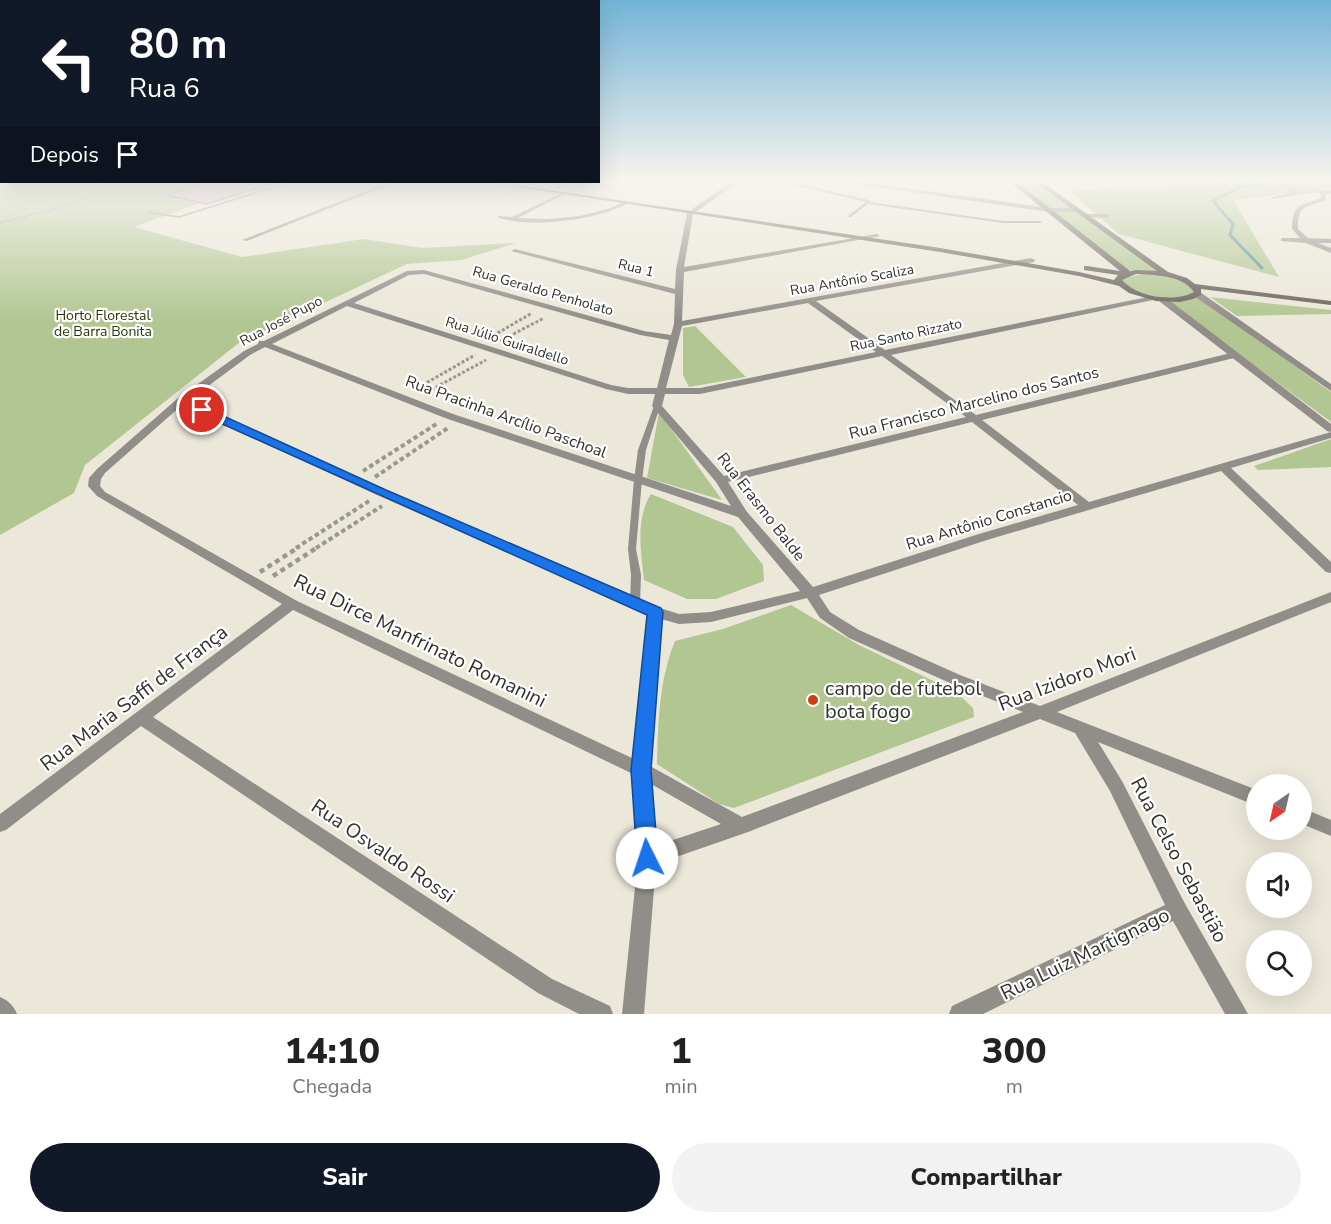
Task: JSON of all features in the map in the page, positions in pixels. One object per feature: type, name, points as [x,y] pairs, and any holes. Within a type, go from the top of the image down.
[{"type":"main road","points":[[787,226],[1016,263],[1120,284],[1136,293],[1158,299],[1186,299],[1196,291],[1331,303]]},
{"type":"main road","points":[[806,226],[1126,274],[1148,272],[1173,276]]},
{"type":"main road","points":[[1069,226],[1126,274]]},
{"type":"main road","points":[[1101,226],[1196,291],[1331,309]]},
{"type":"main road","points":[[1120,284],[1118,280],[1126,274]]},
{"type":"street","points":[[244,240],[279,226]]},
{"type":"street","points":[[657,406],[678,324],[680,270],[690,226]]},
{"type":"street","points":[[1295,226],[1306,240],[1331,251]]},
{"type":"street","points":[[680,270],[877,236]]},
{"type":"street","points":[[1283,240],[1331,241]]},
{"type":"street","name":"Rua 1","points":[[515,252],[680,293]]},
{"type":"street","name":"Rua Antônio Scaliza","points":[[678,324],[812,302],[1031,260]]},
{"type":"street","name":"Rua Geraldo Penholato","points":[[407,273],[424,272],[643,333],[673,338]]},
{"type":"street","name":"Rua José Pupo","points":[[95,478],[181,401],[262,343],[407,273]]},
{"type":"street","points":[[1196,291],[1331,388]]},
{"type":"street","points":[[1158,299],[1331,429]]},
{"type":"street","name":"Rua Santo Rizzato","points":[[662,392],[700,391],[1158,299]]},
{"type":"street","points":[[812,302],[973,418],[1088,507]]},
{"type":"street","name":"Rua Júlio Guiraldello","points":[[346,303],[609,387],[662,392]]},
{"type":"street","name":"Rua Pracinha Arcílio Paschoal","points":[[262,343],[455,418],[742,514]]},
{"type":"street","name":"Rua Francisco Marcelino dos Santos","points":[[721,480],[1235,355]]},
{"type":"street","name":"Rua Antônio Constancio","points":[[181,401],[381,493],[635,604],[679,620],[711,617],[810,593],[983,537],[1331,435]]},
{"type":"street","name":"Rua Erasmo Balde","points":[[657,406],[721,480],[742,514],[810,593],[825,615],[854,634],[955,679],[1246,794]]},
{"type":"street","points":[[1222,466],[1331,569]]},
{"type":"street","name":"Rua Dirce Manfrinato Romanini","points":[[95,478],[94,486],[101,494],[292,604],[641,770],[742,826]]},
{"type":"street","name":"Rua Izidoro Mori","points":[[647,858],[742,826],[1041,712],[1331,597]]},
{"type":"street","name":"Rua Maria Saffi de França","points":[[0,824],[143,719],[292,604]]},
{"type":"street","points":[[633,1014],[647,858],[641,770],[655,612]]},
{"type":"street","name":"Rua Osvaldo Rossi","points":[[143,719],[545,986],[602,1014]]},
{"type":"street","name":"Rua Celso Sebastião","points":[[1080,728],[1116,786],[1177,909],[1237,1014]]},
{"type":"street","points":[[1312,820],[1331,828]]},
{"type":"street","name":"Rua Luiz Martignago","points":[[960,1014],[1177,909]]},
{"type":"street","points":[[0,1008],[6,1014]]},
{"type":"lane","points":[[635,604],[636,575],[632,549],[638,480],[642,450],[657,406]]},
{"type":"path","points":[[475,345],[545,306]]},
{"type":"path","points":[[408,399],[486,349],[558,310]]},
{"type":"path","points":[[408,399],[498,353]]},
{"type":"path","points":[[352,478],[455,418]]},
{"type":"path","points":[[364,484],[455,418]]},
{"type":"path","points":[[254,582],[381,493]]},
{"type":"path","points":[[254,582],[394,498]]},
{"type":"green space","name":"Horto Florestal de Barra Bonita","points":[[0,226],[136,226],[134,227],[242,257],[364,239],[422,248],[516,243],[461,260],[407,264],[240,342],[85,465],[74,493],[0,535]]},
{"type":"green space","points":[[1071,226],[1099,226],[1163,272],[1128,270]]},
{"type":"green space","points":[[1110,226],[1249,226],[1279,277],[1119,234]]},
{"type":"green space","points":[[1145,273],[1178,280],[1190,286],[1195,291],[1194,294],[1178,299],[1168,299],[1138,291],[1122,283],[1122,279]]},
{"type":"green space","points":[[1198,297],[1331,392],[1331,422],[1166,300]]},
{"type":"green space","points":[[1210,297],[1331,310],[1331,314],[1237,316]]},
{"type":"green space","points":[[695,326],[746,377],[689,387],[683,375],[683,328]]},
{"type":"green space","points":[[659,412],[722,500],[647,478]]},
{"type":"green space","points":[[1331,439],[1331,467],[1258,470],[1254,466]]},
{"type":"green space","points":[[651,494],[733,527],[763,565],[764,581],[716,599],[687,599],[644,580],[641,525]]},
{"type":"green space","name":"campo de futebol bota fogo","points":[[791,605],[859,645],[956,692],[973,708],[974,717],[734,808],[719,804],[657,764],[663,686],[675,641],[723,629]]},
{"type":"waterway","points":[[1232,226],[1230,235],[1262,268]]},
{"type":"place","name":"campo de futebol bota fogo","points":[[813,700]]},
{"type":"route","points":[[202,410],[381,493],[655,612],[641,770],[647,858]]}]
